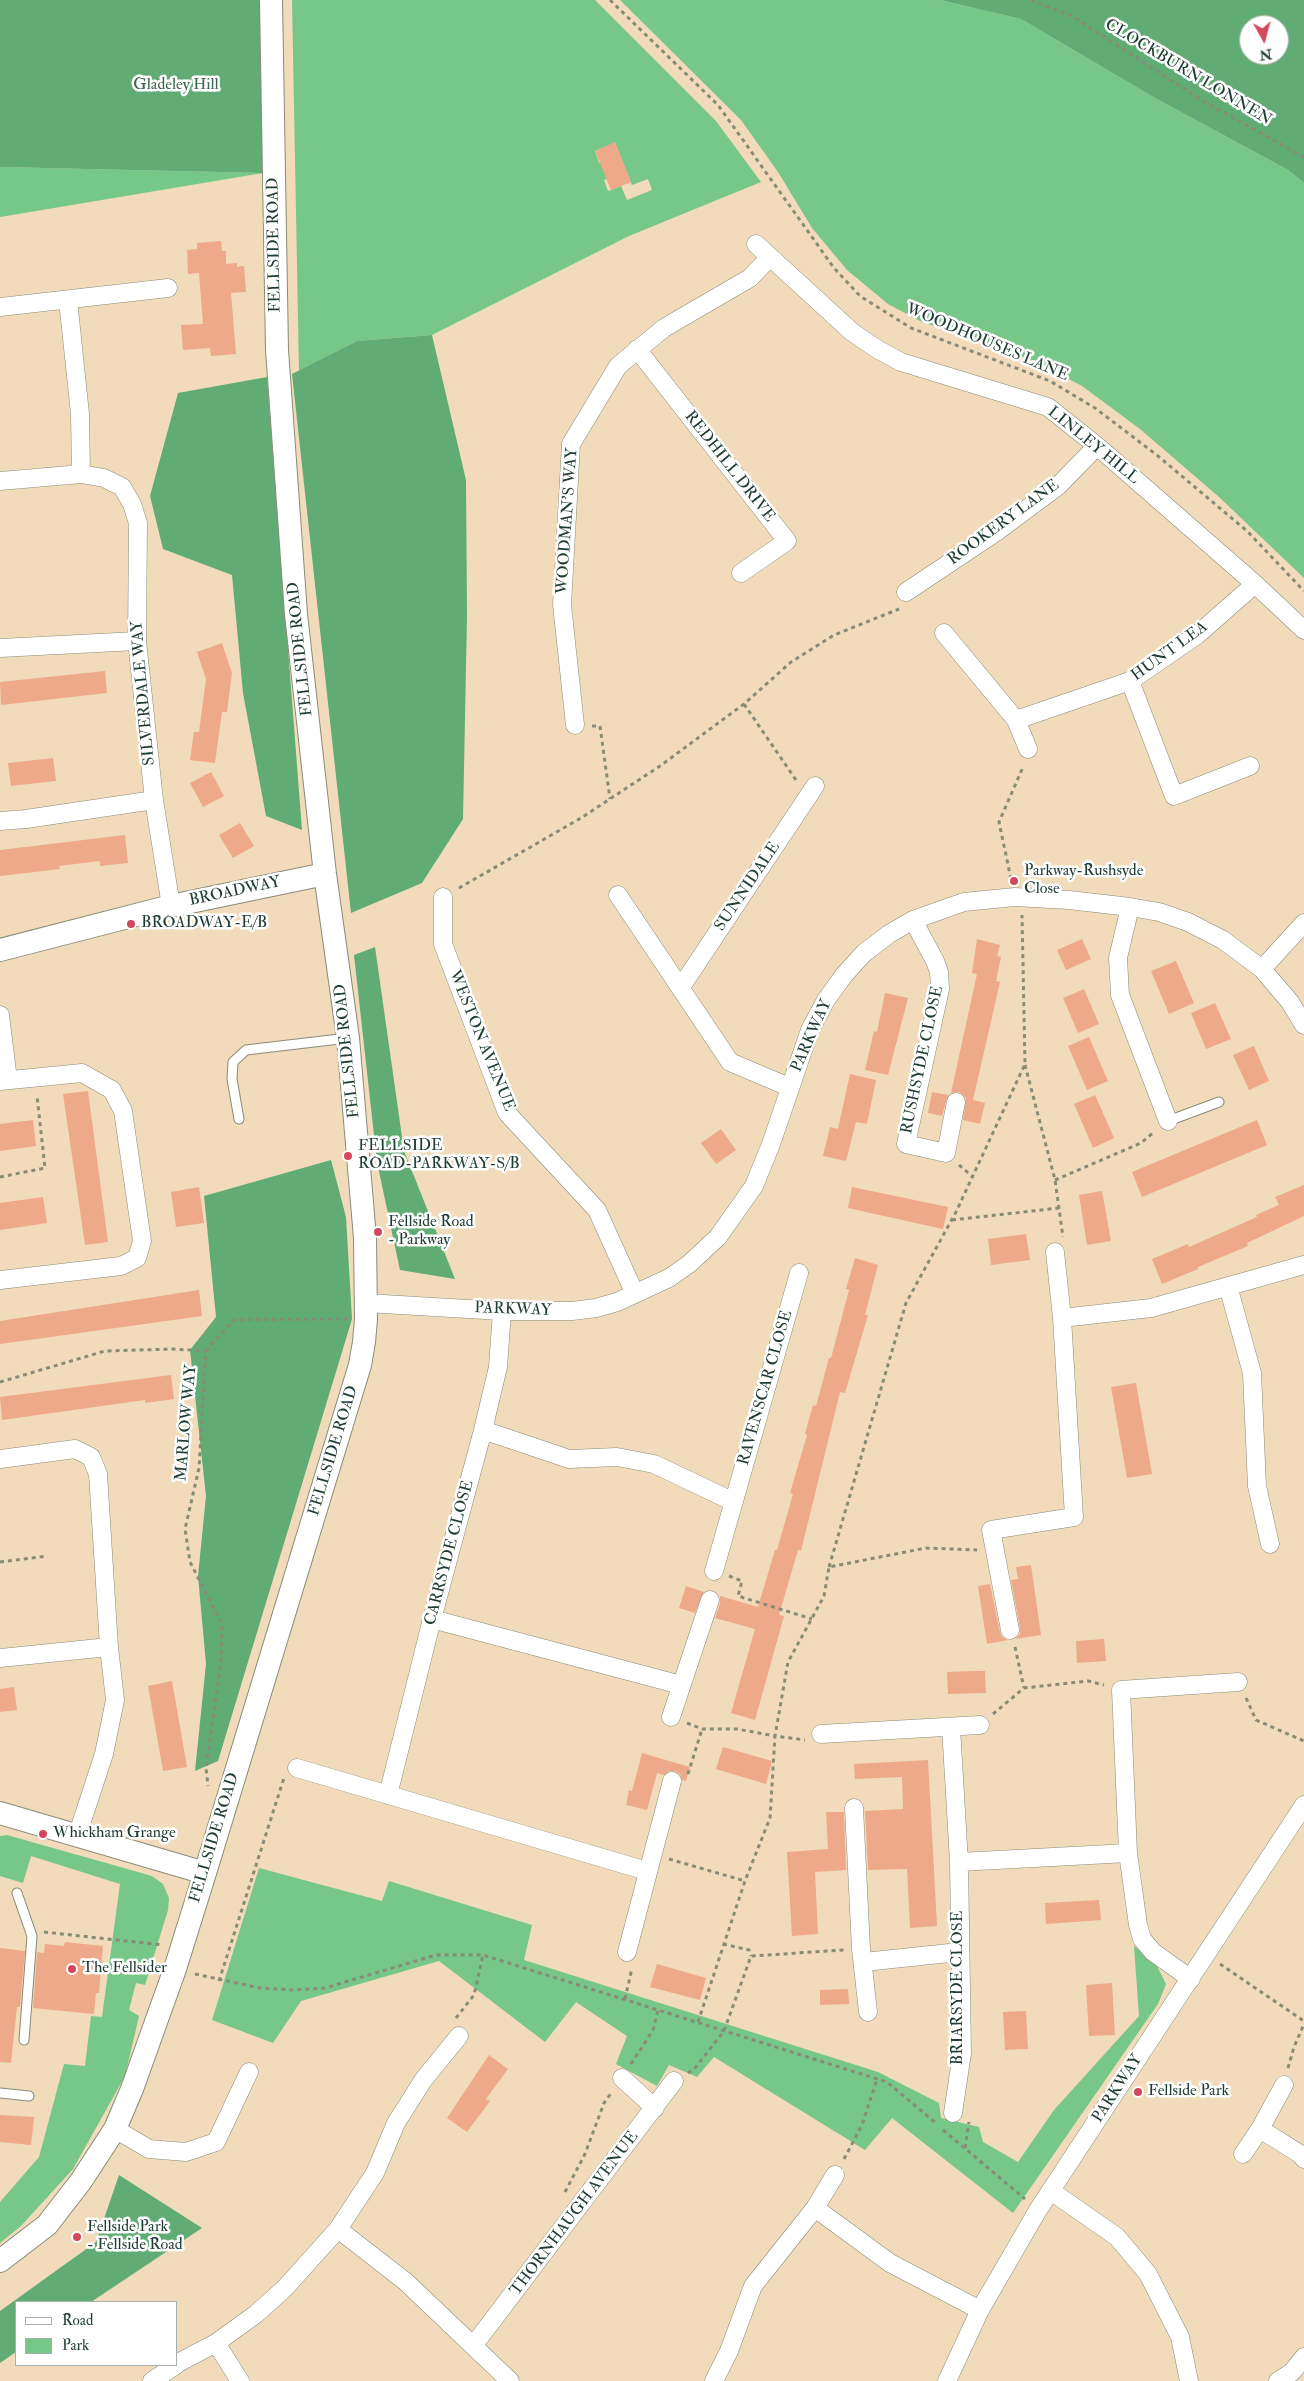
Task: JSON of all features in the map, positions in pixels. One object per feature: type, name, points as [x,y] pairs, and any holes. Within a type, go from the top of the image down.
[{"type":"street","name":"FELLSIDE ROAD","points":[[0,2262],[47,2225],[81,2181],[115,2129],[132,2089],[175,1969],[180,1947],[205,1874],[360,1365],[366,1311],[365,1238],[348,1038],[325,874],[296,614],[277,350],[271,0]]},
{"type":"street","name":"LINLEY HILL","points":[[756,244],[769,258],[852,332],[877,350],[902,362],[1048,407],[1097,446],[1255,584],[1304,630]]},
{"type":"street","name":"WOODMAN'S WAY","points":[[575,725],[562,605],[572,444],[618,366],[664,328],[750,278],[769,258]]},
{"type":"street","points":[[0,307],[168,288]]},
{"type":"street","points":[[68,300],[80,414],[81,474]]},
{"type":"street","name":"REDHILL DRIVE","points":[[637,349],[787,541],[741,572]]},
{"type":"street","name":"ROOKERY LANE","points":[[906,592],[996,532],[1058,486],[1097,446]]},
{"type":"street","name":"SILVERDALE WAY","points":[[0,481],[81,474],[104,478],[122,487],[132,504],[138,523],[136,641],[154,800],[171,906]]},
{"type":"street","name":"HUNT LEA","points":[[1016,720],[1130,681],[1197,634],[1255,584]]},
{"type":"street","points":[[944,633],[1016,720],[1028,749]]},
{"type":"street","points":[[0,648],[136,641]]},
{"type":"street","points":[[1130,681],[1174,796],[1250,766]]},
{"type":"street","name":"SUNNIDALE","points":[[681,987],[812,792]]},
{"type":"street","points":[[0,821],[26,819],[154,800]]},
{"type":"street","name":"BROADWAY","points":[[0,950],[171,906],[325,874]]},
{"type":"street","points":[[618,895],[730,1062],[790,1087]]},
{"type":"street","name":"WESTON AVENUE","points":[[443,897],[443,944],[507,1112],[597,1210],[635,1294]]},
{"type":"street","name":"PARKWAY","points":[[366,1311],[548,1312],[596,1308],[635,1294],[682,1269],[718,1237],[754,1186],[771,1144],[810,1030],[826,1000],[844,974],[864,953],[913,920],[964,902],[1017,897],[1130,906],[1159,912],[1188,922],[1223,940],[1262,969],[1290,1002],[1304,1024]]},
{"type":"street","points":[[1130,906],[1118,958],[1120,995],[1168,1121]]},
{"type":"street","name":"RUSHSYDE CLOSE","points":[[913,920],[935,961],[939,972],[940,989],[906,1144],[946,1153],[956,1102]]},
{"type":"street","points":[[1262,969],[1304,923]]},
{"type":"street","points":[[0,1015],[4,1080],[82,1073],[112,1090],[123,1110],[142,1241],[137,1258],[121,1266],[0,1280]]},
{"type":"street","points":[[1010,1630],[991,1530],[1074,1517],[1062,1318],[1055,1252]]},
{"type":"street","points":[[1062,1318],[1151,1308],[1304,1265]]},
{"type":"street","name":"RAVENSCAR CLOSE","points":[[714,1571],[799,1274]]},
{"type":"street","points":[[1228,1286],[1252,1373],[1257,1486],[1270,1544]]},
{"type":"street","name":"CARRSYDE CLOSE","points":[[388,1794],[498,1367],[502,1311]]},
{"type":"street","points":[[483,1430],[569,1459],[617,1457],[654,1464],[734,1502]]},
{"type":"street","points":[[0,1459],[75,1449],[91,1457],[98,1474],[109,1647],[115,1700],[104,1754],[77,1836]]},
{"type":"street","points":[[671,1717],[710,1600]]},
{"type":"street","points":[[432,1619],[681,1685]]},
{"type":"street","points":[[0,1658],[109,1647]]},
{"type":"street","points":[[1190,1979],[1153,1952],[1142,1939],[1128,1853],[1121,1690],[1238,1682]]},
{"type":"street","points":[[821,1734],[980,1725]]},
{"type":"street","name":"BRIARSYDE CLOSE","points":[[951,1727],[959,1862],[962,2053],[953,2113]]},
{"type":"street","points":[[297,1768],[388,1794],[649,1862]]},
{"type":"street","points":[[627,1952],[649,1862],[672,1782]]},
{"type":"street","name":"PARKWAY","points":[[947,2381],[980,2310],[1038,2210],[1304,1805]]},
{"type":"street","points":[[854,1808],[862,1956],[868,2012]]},
{"type":"street","points":[[0,1813],[205,1874]]},
{"type":"street","points":[[959,1862],[1128,1853]]},
{"type":"street","points":[[862,1956],[960,1952]]},
{"type":"street","points":[[178,2364],[216,2343],[256,2314],[277,2295],[338,2229],[375,2173],[396,2123],[424,2079],[460,2036]]},
{"type":"street","points":[[115,2129],[149,2149],[186,2152],[216,2142],[249,2072]]},
{"type":"street","points":[[622,2078],[656,2108]]},
{"type":"street","name":"THORNHAUGH AVENUE","points":[[473,2346],[656,2108],[674,2081]]},
{"type":"street","points":[[1243,2154],[1260,2129],[1284,2085]]},
{"type":"street","points":[[1260,2129],[1300,2154],[1304,2159]]},
{"type":"street","points":[[714,2381],[729,2351],[753,2286],[815,2208],[836,2175]]},
{"type":"street","points":[[1050,2191],[1117,2237],[1148,2274],[1180,2337],[1189,2381]]},
{"type":"street","points":[[815,2208],[890,2263],[980,2310]]},
{"type":"street","points":[[338,2229],[406,2282],[510,2381]]},
{"type":"street","points":[[216,2343],[240,2381]]},
{"type":"street","points":[[1278,2381],[1292,2372],[1304,2358]]},
{"type":"street","points":[[152,2381],[174,2366]]},
{"type":"lane","points":[[240,1119],[232,1079],[232,1062],[246,1050],[348,1038]]},
{"type":"lane","points":[[1168,1121],[1219,1102]]},
{"type":"lane","points":[[17,1892],[32,1936],[24,2040]]},
{"type":"lane","points":[[0,2093],[29,2096]]},
{"type":"path","name":"WOODHOUSES LANE","points":[[610,0],[718,105],[834,268],[860,296],[911,328],[1050,381],[1095,408],[1158,456],[1247,532],[1304,591]]},
{"type":"path","name":"CLOCKBURN LONNEN","points":[[1031,0],[1072,16],[1203,100],[1304,157]]},
{"type":"path","points":[[443,897],[581,818],[660,766],[744,704],[791,662],[834,635],[911,603],[906,592]]},
{"type":"path","points":[[744,704],[812,792]]},
{"type":"path","points":[[575,725],[600,726],[610,799]]},
{"type":"path","points":[[1028,749],[1022,774],[999,822],[1017,897],[1023,932],[1025,1064],[1055,1180],[1065,1250],[1055,1252]]},
{"type":"path","points":[[698,2022],[745,1881],[770,1818],[775,1736],[788,1662],[824,1596],[829,1567],[906,1302],[951,1220],[1025,1064]]},
{"type":"path","points":[[0,1177],[45,1168],[35,1078]]},
{"type":"path","points":[[1055,1180],[1140,1144],[1168,1121]]},
{"type":"path","points":[[951,1220],[1059,1208]]},
{"type":"path","points":[[206,1351],[234,1320],[366,1311]]},
{"type":"path","name":"MARLOW WAY","points":[[0,1382],[105,1351],[173,1349],[206,1351],[199,1468],[185,1530],[190,1562],[222,1624],[220,1662],[206,1768],[209,1793]]},
{"type":"path","points":[[829,1567],[926,1548],[959,1550],[995,1549]]},
{"type":"path","points":[[0,1562],[47,1556]]},
{"type":"path","points":[[714,1571],[742,1581],[738,1596],[812,1619]]},
{"type":"path","points":[[1010,1630],[1020,1664],[1024,1688]]},
{"type":"path","points":[[980,1725],[1024,1688],[1088,1681],[1121,1690]]},
{"type":"path","points":[[1238,1682],[1256,1720],[1304,1741]]},
{"type":"path","points":[[671,1717],[702,1729],[737,1729],[818,1742],[821,1734]]},
{"type":"path","points":[[672,1782],[685,1785],[702,1729]]},
{"type":"path","points":[[219,1981],[288,1765],[297,1768]]},
{"type":"path","points":[[649,1862],[745,1881]]},
{"type":"path","points":[[30,1931],[180,1947]]},
{"type":"path","points":[[674,2081],[695,2068],[724,2030],[751,1956],[749,1950],[723,1944]]},
{"type":"path","points":[[625,1999],[635,1958],[627,1952]]},
{"type":"path","points":[[175,1969],[219,1981],[260,1988],[293,1990],[326,1988],[436,1955],[483,1955],[887,2082],[1038,2210]]},
{"type":"path","points":[[460,2036],[448,2028],[474,1995],[483,1955]]},
{"type":"path","points":[[751,1956],[862,1956]]},
{"type":"path","points":[[1232,1973],[1304,2023],[1294,2047],[1284,2085]]},
{"type":"path","points":[[572,2217],[558,2205],[585,2154],[604,2103],[653,2030],[658,2010]]},
{"type":"path","points":[[836,2175],[862,2125],[877,2079]]},
{"type":"green space","name":"Gladeley Hill","points":[[0,0],[261,0],[263,173],[0,167]]},
{"type":"green space","points":[[292,0],[595,0],[716,121],[761,182],[629,236],[432,335],[357,341],[299,371]],"holes":[[[615,143],[632,185],[648,179],[652,190],[627,200],[621,186],[608,191],[604,180],[612,177],[605,160],[599,163],[595,151]]]},
{"type":"green space","points":[[620,0],[940,0],[1021,19],[1155,98],[1288,170],[1304,183],[1304,578],[1219,497],[1140,429],[1082,386],[1035,361],[922,322],[888,304],[847,270],[812,228],[778,172],[741,120]]},
{"type":"green space","points":[[940,0],[1304,0],[1304,183],[1288,170],[1155,98],[1021,19]]},
{"type":"green space","points":[[0,167],[263,173],[0,217]]},
{"type":"green space","points":[[432,335],[466,480],[467,616],[463,819],[422,883],[351,913],[292,374],[357,341]]},
{"type":"green space","points":[[267,377],[302,830],[266,816],[243,693],[232,575],[163,549],[150,496],[178,393]]},
{"type":"green space","points":[[375,947],[404,1151],[455,1279],[400,1270],[377,1162],[354,955]]},
{"type":"green space","points":[[331,1160],[346,1217],[352,1319],[218,1761],[195,1771],[206,1664],[198,1576],[206,1496],[190,1350],[216,1317],[204,1196]]},
{"type":"green space","points":[[7,1835],[152,1876],[163,1884],[169,1898],[168,1910],[145,1985],[136,1983],[129,2010],[139,2016],[125,2076],[73,2169],[21,2226],[0,2243],[0,2202],[39,2157],[64,2064],[85,2066],[91,2016],[102,2017],[120,1884],[31,1856],[23,1883],[0,1876],[0,1836]]},
{"type":"green space","points":[[259,1868],[382,1901],[389,1881],[532,1925],[524,1960],[878,2072],[939,2103],[941,2118],[979,2127],[983,2142],[1018,2162],[1054,2110],[1139,2016],[1134,1946],[1155,1962],[1166,1984],[1158,2004],[1013,2213],[892,2118],[865,2150],[714,2057],[697,2077],[669,2065],[657,2086],[616,2064],[627,2036],[576,2002],[545,2042],[439,1961],[301,2001],[273,2043],[212,2020]]},
{"type":"green space","points":[[119,2175],[202,2228],[92,2301],[15,2301],[15,2353],[0,2363],[0,2311],[96,2242]]},
{"type":"building","points":[[615,142],[631,182],[611,190],[595,151]]},
{"type":"building","points":[[221,241],[222,251],[226,251],[226,264],[237,263],[237,267],[244,266],[246,292],[231,293],[236,354],[211,356],[210,348],[183,350],[181,325],[203,324],[199,273],[188,274],[187,250],[197,249],[197,243]]},
{"type":"building","points":[[222,643],[232,673],[227,712],[222,712],[215,763],[190,760],[194,732],[199,732],[206,679],[197,652]]},
{"type":"building","points":[[105,671],[107,693],[1,705],[0,682]]},
{"type":"building","points":[[53,758],[56,781],[11,786],[8,763]]},
{"type":"building","points":[[211,772],[224,796],[203,807],[190,783]]},
{"type":"building","points":[[240,823],[254,846],[233,858],[219,835]]},
{"type":"building","points":[[125,835],[128,863],[100,866],[100,861],[59,866],[60,869],[0,876],[0,850]]},
{"type":"building","points":[[977,939],[1000,945],[997,956],[1001,957],[996,981],[1000,982],[973,1100],[985,1103],[980,1124],[963,1120],[966,1098],[959,1092],[951,1093],[977,974],[972,973]]},
{"type":"building","points":[[1082,939],[1091,959],[1066,970],[1057,950]]},
{"type":"building","points":[[1176,961],[1194,1003],[1169,1014],[1151,971]]},
{"type":"building","points":[[1084,989],[1099,1024],[1078,1033],[1063,998]]},
{"type":"building","points":[[885,993],[908,998],[888,1075],[865,1070],[874,1031],[877,1032]]},
{"type":"building","points":[[1215,1003],[1231,1039],[1206,1049],[1191,1013]]},
{"type":"building","points":[[1089,1037],[1108,1081],[1087,1090],[1068,1046]]},
{"type":"building","points":[[1254,1046],[1269,1081],[1249,1090],[1233,1055]]},
{"type":"building","points":[[850,1074],[876,1080],[867,1124],[856,1122],[846,1161],[823,1156],[830,1127],[838,1129]]},
{"type":"building","points":[[88,1091],[108,1242],[85,1245],[63,1094]]},
{"type":"building","points":[[932,1092],[948,1095],[942,1116],[928,1113]]},
{"type":"building","points":[[1095,1095],[1114,1138],[1093,1148],[1074,1104]]},
{"type":"building","points":[[33,1120],[36,1146],[0,1151],[0,1124]]},
{"type":"building","points":[[1257,1120],[1267,1145],[1142,1197],[1132,1172]]},
{"type":"building","points":[[721,1129],[736,1150],[716,1164],[701,1143]]},
{"type":"building","points":[[1304,1185],[1304,1216],[1247,1243],[1248,1246],[1162,1284],[1152,1259],[1188,1244],[1189,1247],[1257,1217],[1256,1215],[1279,1205],[1275,1197]]},
{"type":"building","points":[[199,1187],[204,1223],[176,1227],[171,1192]]},
{"type":"building","points":[[852,1187],[948,1207],[943,1229],[848,1208]]},
{"type":"building","points":[[1102,1191],[1111,1241],[1087,1245],[1079,1195]]},
{"type":"building","points":[[43,1197],[47,1223],[0,1230],[0,1203]]},
{"type":"building","points":[[1026,1234],[1030,1260],[991,1265],[988,1239]]},
{"type":"building","points":[[855,1258],[878,1265],[865,1315],[868,1315],[845,1393],[840,1392],[801,1551],[798,1550],[779,1615],[784,1616],[755,1720],[731,1713],[755,1629],[715,1618],[720,1603],[720,1596],[758,1607],[793,1494],[790,1493],[807,1435],[805,1434],[813,1405],[816,1406],[829,1358],[831,1358],[849,1290],[846,1289]]},
{"type":"building","points":[[199,1290],[202,1316],[0,1344],[0,1321]]},
{"type":"building","points":[[171,1375],[174,1399],[145,1403],[145,1400],[2,1420],[0,1397]]},
{"type":"building","points":[[1136,1383],[1152,1474],[1127,1478],[1111,1387]]},
{"type":"building","points":[[1031,1565],[1041,1635],[1015,1639],[1020,1634],[1020,1628],[1011,1580],[1018,1579],[1016,1567]]},
{"type":"building","points":[[990,1584],[1000,1632],[1002,1637],[1008,1640],[987,1644],[978,1586]]},
{"type":"building","points":[[686,1586],[704,1592],[695,1613],[679,1608]]},
{"type":"building","points":[[1104,1639],[1106,1661],[1077,1663],[1076,1641]]},
{"type":"building","points":[[985,1671],[986,1693],[948,1694],[947,1672]]},
{"type":"building","points":[[172,1681],[187,1767],[163,1771],[148,1686]]},
{"type":"building","points":[[14,1687],[17,1710],[0,1712],[0,1689]]},
{"type":"building","points":[[723,1747],[772,1761],[766,1784],[716,1769]]},
{"type":"building","points":[[642,1753],[690,1767],[686,1781],[682,1780],[680,1774],[675,1771],[669,1771],[664,1775],[657,1773],[647,1810],[626,1805],[629,1790],[632,1791]]},
{"type":"building","points":[[928,1760],[937,1926],[910,1928],[907,1869],[868,1870],[865,1811],[903,1809],[902,1777],[855,1779],[854,1764]]},
{"type":"building","points":[[826,1812],[844,1812],[846,1870],[815,1872],[818,1934],[792,1936],[787,1852],[828,1849]]},
{"type":"building","points":[[1099,1900],[1101,1920],[1046,1924],[1045,1903]]},
{"type":"building","name":"The Fellsider","points":[[65,1942],[103,1946],[99,1993],[96,1993],[94,2014],[33,2008],[37,1952],[44,1953],[45,1944],[64,1946]]},
{"type":"building","points":[[0,1948],[25,1951],[20,2007],[17,2007],[11,2063],[0,2062]]},
{"type":"building","points":[[657,1964],[706,1978],[700,2000],[650,1987]]},
{"type":"building","points":[[1112,1983],[1115,2035],[1089,2036],[1086,1985]]},
{"type":"building","points":[[848,1989],[849,2004],[820,2005],[820,1990]]},
{"type":"building","points":[[1026,2011],[1028,2049],[1005,2050],[1003,2012]]},
{"type":"building","points":[[489,2055],[508,2069],[486,2099],[490,2101],[467,2132],[447,2118]]},
{"type":"building","points":[[0,2115],[34,2117],[31,2145],[0,2142]]},
{"type":"place","name":"Parkway-Rushsyde Close","points":[[1014,881]]},
{"type":"place","name":"BROADWAY-E/B","points":[[131,924]]},
{"type":"place","name":"FELLSIDE ROAD-PARKWAY-S/B","points":[[348,1156]]},
{"type":"place","name":"Fellside Road - Parkway","points":[[378,1232]]},
{"type":"place","name":"Whickham Grange","points":[[43,1834]]},
{"type":"place","name":"The Fellsider","points":[[72,1969]]},
{"type":"place","name":"Fellside Park","points":[[1138,2092]]},
{"type":"place","name":"Fellside Park - Fellside Road","points":[[77,2237]]}]
